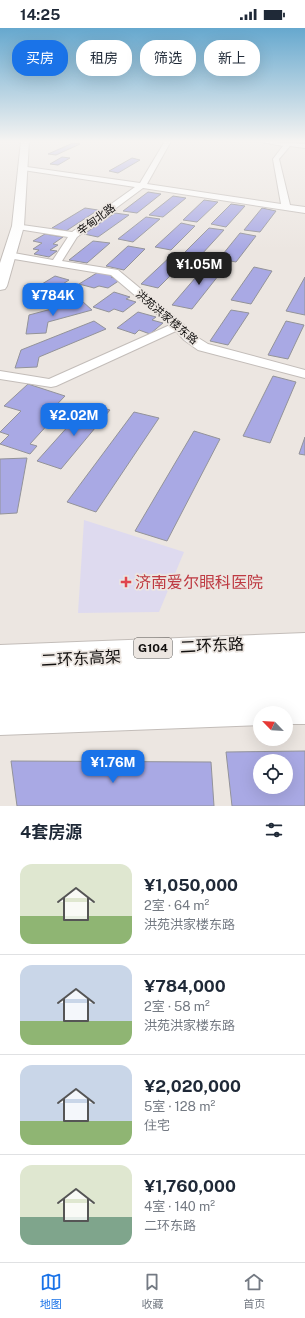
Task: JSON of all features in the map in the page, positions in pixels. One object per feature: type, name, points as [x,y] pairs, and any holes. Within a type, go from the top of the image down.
[{"type":"highway","name":"二环东路","points":[[0,652],[305,641]]},
{"type":"highway","name":"二环东高架","points":[[0,661],[305,648]]},
{"type":"highway","name":"二环东高架","points":[[0,688],[305,680]]},
{"type":"highway","points":[[0,717],[305,706]]},
{"type":"main road","points":[[0,286],[8,255],[18,226],[22,177]]},
{"type":"street","points":[[89,177],[305,210]]},
{"type":"street","name":"辛甸北路","points":[[56,263],[74,235],[143,185],[147,177]]},
{"type":"street","points":[[280,177],[286,207]]},
{"type":"street","points":[[18,226],[74,235]]},
{"type":"street","points":[[8,255],[56,263]]},
{"type":"street","name":"洪苑洪家楼东路","points":[[56,263],[114,272],[188,336],[203,347],[305,374]]},
{"type":"street","points":[[0,375],[51,383],[178,326]]},
{"type":"shaded area","name":"济南爱尔眼科医院","points":[[84,520],[184,552],[159,612],[78,613]]},
{"type":"building","points":[[148,192],[161,194],[137,213],[123,211]]},
{"type":"building","points":[[173,196],[186,198],[163,217],[149,215]]},
{"type":"building","points":[[204,200],[218,202],[197,222],[183,220]]},
{"type":"building","points":[[231,204],[245,206],[226,227],[211,224]]},
{"type":"building","points":[[85,208],[98,210],[66,231],[52,228]]},
{"type":"building","points":[[262,208],[276,211],[260,232],[244,230]]},
{"type":"building","points":[[115,213],[129,215],[98,237],[84,234]]},
{"type":"building","points":[[146,217],[160,219],[133,242],[118,239]]},
{"type":"building","points":[[181,223],[195,226],[171,250],[155,247]]},
{"type":"building","points":[[209,228],[224,230],[201,255],[185,252]]},
{"type":"building","points":[[240,233],[256,236],[236,262],[219,259]]},
{"type":"building","points":[[45,234],[63,237],[53,244],[58,245],[50,250],[57,251],[49,257],[34,254],[39,250],[33,249],[42,243],[33,241]]},
{"type":"building","points":[[93,241],[110,243],[87,263],[69,260]]},
{"type":"building","points":[[128,246],[145,249],[124,270],[106,266]]},
{"type":"building","points":[[172,255],[188,258],[158,288],[141,284]]},
{"type":"building","points":[[208,263],[226,266],[192,309],[172,305]]},
{"type":"building","points":[[254,267],[272,271],[251,304],[231,300]]},
{"type":"building","points":[[100,271],[115,275],[111,277],[120,280],[108,288],[99,286],[94,288],[79,284]]},
{"type":"building","points":[[55,276],[69,280],[47,294],[49,302],[31,304],[29,292]]},
{"type":"building","points":[[305,277],[305,315],[286,311]]},
{"type":"building","points":[[114,292],[130,297],[126,299],[136,302],[123,312],[114,309],[109,312],[93,307]]},
{"type":"building","points":[[82,301],[92,310],[48,322],[46,333],[26,334],[29,315]]},
{"type":"building","points":[[231,310],[249,313],[228,345],[210,341]]},
{"type":"building","points":[[138,312],[156,317],[152,320],[163,323],[150,334],[139,330],[135,334],[117,328]]},
{"type":"building","points":[[94,321],[106,329],[39,357],[37,367],[15,368],[21,350]]},
{"type":"building","points":[[286,321],[304,325],[288,359],[268,355]]},
{"type":"building","points":[[273,376],[296,382],[270,443],[243,436]]},
{"type":"building","points":[[28,384],[65,396],[43,419],[51,421],[30,444],[37,446],[30,454],[0,444],[9,435],[0,432],[21,411],[4,406]]},
{"type":"building","points":[[88,404],[110,410],[61,469],[37,461]]},
{"type":"building","points":[[134,412],[159,418],[96,512],[67,502]]},
{"type":"building","points":[[194,431],[220,439],[167,541],[135,531]]},
{"type":"building","points":[[305,437],[305,455],[299,454]]},
{"type":"building","points":[[27,458],[17,513],[0,514],[0,459]]},
{"type":"building","points":[[305,751],[305,806],[232,806],[226,752]]},
{"type":"building","points":[[11,761],[211,762],[214,806],[17,806]]},
{"type":"place","name":"济南爱尔眼科医院","points":[[126,582]]}]
